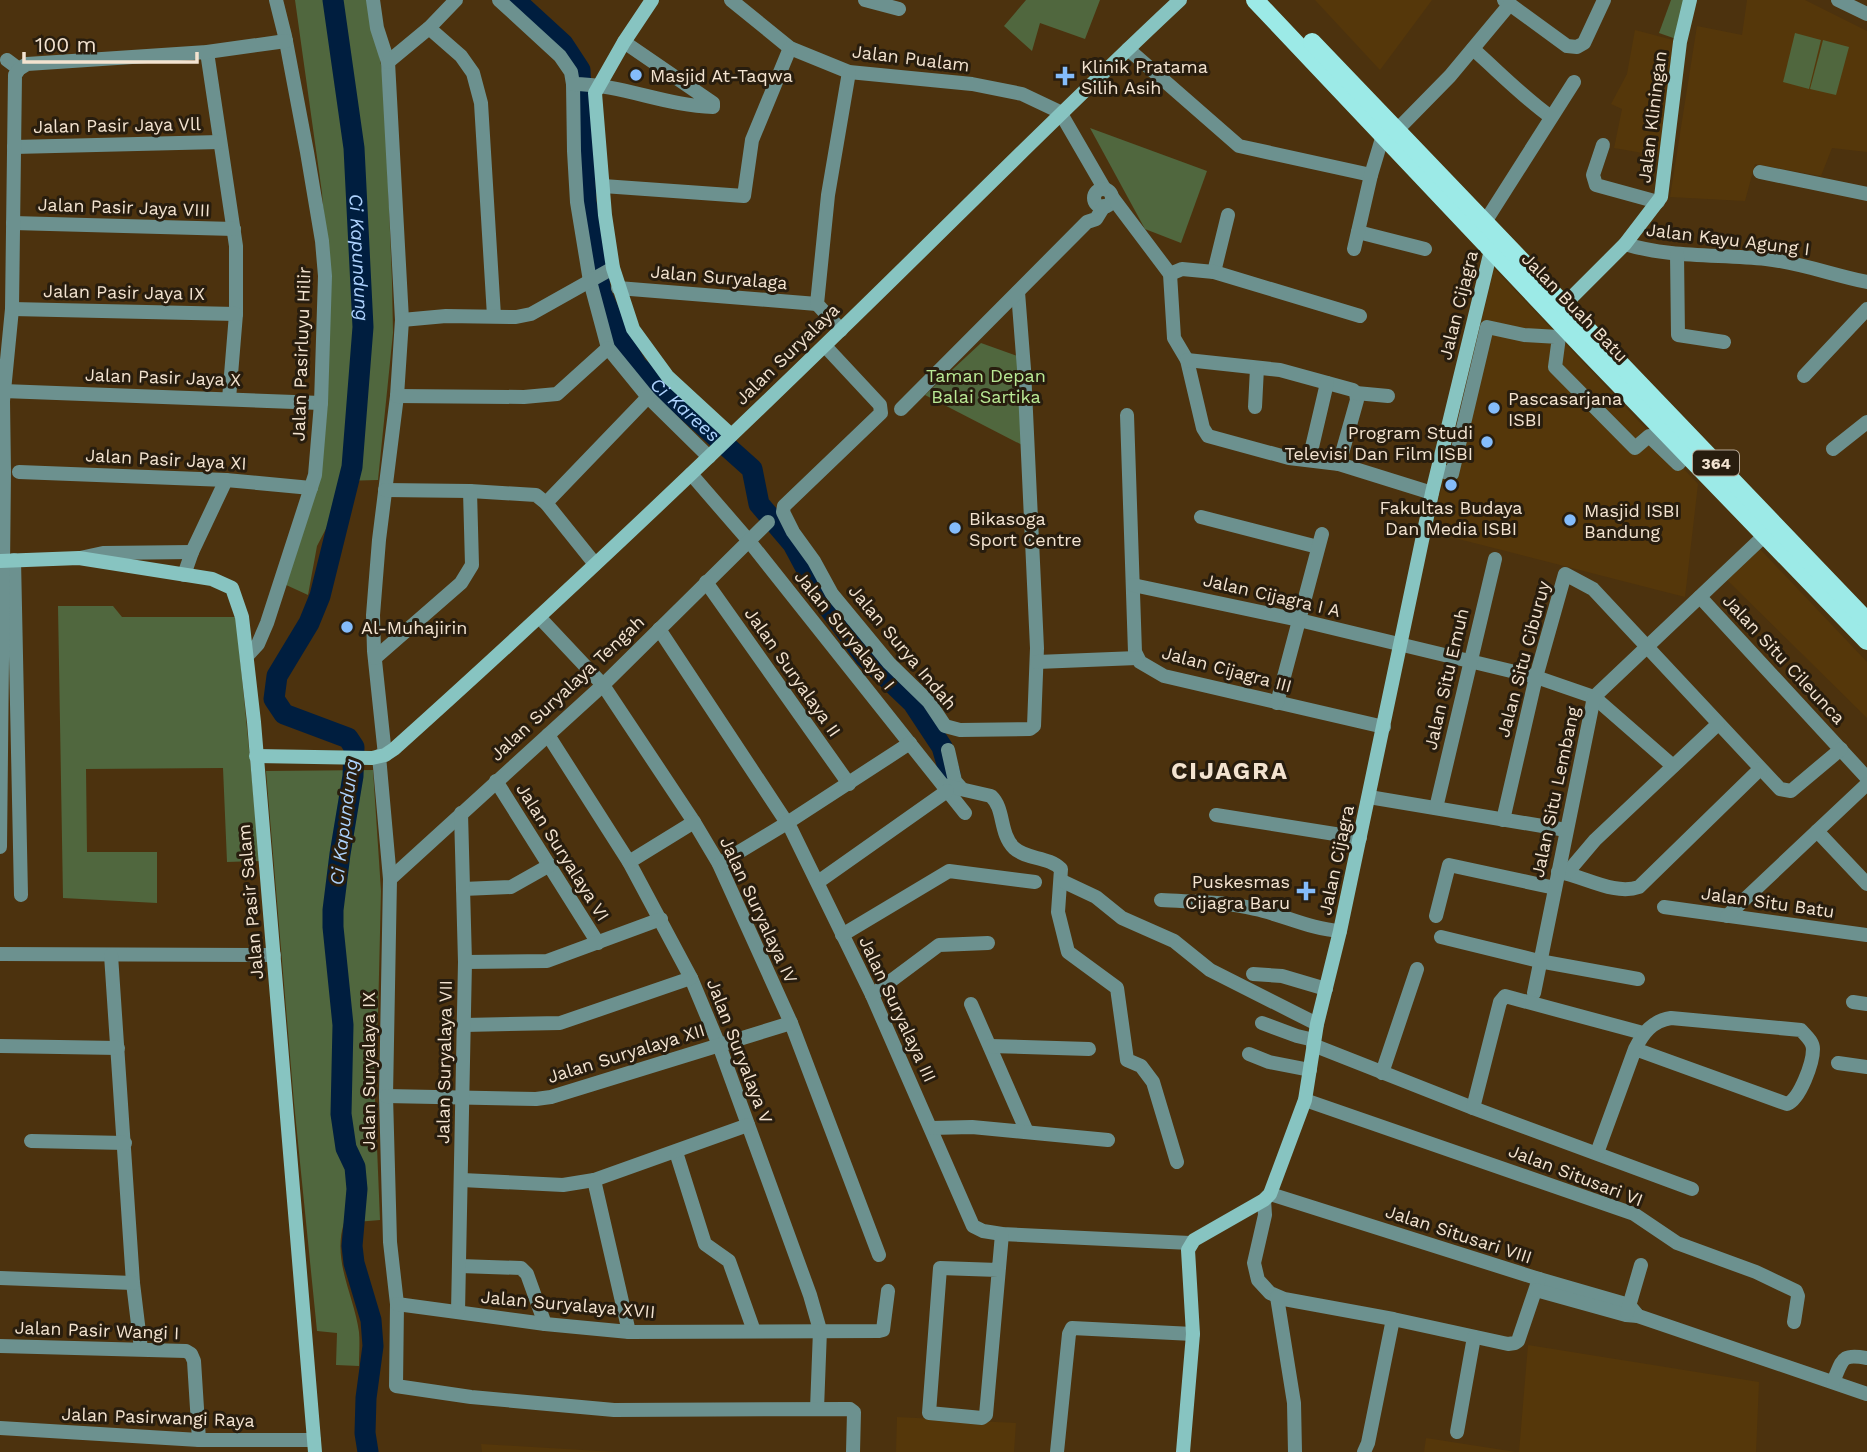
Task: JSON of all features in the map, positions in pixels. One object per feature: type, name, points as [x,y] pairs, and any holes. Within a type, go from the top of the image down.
[{"type":"main road","name":"Jalan Buah Batu","points":[[1255,0],[1491,235],[1566,329],[1682,459],[1765,535],[1867,641]]},
{"type":"main road","name":"Jalan Buah Batu","points":[[1272,0],[1390,132],[1564,305],[1867,621]]},
{"type":"street","name":"Jalan Pasirluyu Hilir","points":[[247,656],[258,644],[267,623],[315,475],[321,403],[325,276],[286,41],[276,0]]},
{"type":"street","name":"Jalan Suryalaya IX","points":[[373,0],[377,29],[388,62],[402,320],[397,396],[373,615],[379,756],[390,879],[386,1097],[390,1242],[397,1304],[396,1386],[471,1397],[614,1410],[817,1409]]},
{"type":"street","points":[[388,62],[429,28],[456,0]]},
{"type":"street","points":[[499,0],[561,56],[571,72],[595,93],[603,186],[599,276]]},
{"type":"street","points":[[652,0],[624,42],[587,84],[574,151],[577,202],[599,276],[608,348],[648,397],[711,454]]},
{"type":"street","name":"Jalan Pualam","points":[[731,0],[790,48],[849,72],[972,84],[1022,94],[1060,112]]},
{"type":"street","points":[[865,0],[899,9]]},
{"type":"street","name":"Jalan Suryalaya","points":[[379,756],[540,618],[825,346],[1060,112],[1180,0]]},
{"type":"street","points":[[1354,249],[1371,175],[1390,132],[1473,49],[1507,2],[1567,46],[1574,47],[1584,43],[1604,0]]},
{"type":"street","name":"Jalan Kliningan","points":[[1564,305],[1625,244],[1658,202],[1663,182],[1680,42],[1690,0]]},
{"type":"street","points":[[1839,0],[1867,14]]},
{"type":"street","points":[[429,28],[461,56],[473,73],[481,103],[494,316]]},
{"type":"street","points":[[21,895],[6,561],[2,397],[12,309],[9,220],[15,75],[18,64],[207,52],[286,41]]},
{"type":"street","points":[[587,84],[681,104],[713,107],[713,103],[624,42]]},
{"type":"street","points":[[603,186],[744,196],[752,140],[790,48]]},
{"type":"street","points":[[1128,49],[1239,146],[1371,175]]},
{"type":"street","points":[[1473,49],[1520,89],[1528,101],[1551,117]]},
{"type":"street","points":[[207,52],[234,229],[236,314],[229,398]]},
{"type":"street","points":[[841,330],[817,304],[828,195],[849,72]]},
{"type":"street","points":[[1491,235],[1551,117],[1574,82]]},
{"type":"street","points":[[1060,112],[1105,197],[1170,274],[1174,338],[1187,360],[1203,428],[1208,436],[1289,458],[1339,464],[1433,493]]},
{"type":"street","name":"Jalan Pasir Jaya Vll","points":[[14,147],[220,142]]},
{"type":"street","points":[[1604,145],[1593,175],[1596,185],[1658,202]]},
{"type":"street","points":[[1760,172],[1867,194]]},
{"type":"street","points":[[901,410],[1087,222],[1105,197]]},
{"type":"street","points":[[1214,272],[1228,215]]},
{"type":"street","name":"Jalan Pasir Jaya VIII","points":[[9,220],[234,229]]},
{"type":"street","points":[[1358,232],[1425,249]]},
{"type":"street","name":"Jalan Cijagra","points":[[1267,1197],[1280,1171],[1305,1100],[1314,1042],[1491,235]]},
{"type":"street","name":"Jalan Kayu Agung I","points":[[1625,244],[1677,254],[1766,259],[1811,267],[1867,282]]},
{"type":"street","points":[[1677,254],[1678,335],[1724,342]]},
{"type":"street","points":[[1170,274],[1182,269],[1214,272],[1360,316]]},
{"type":"street","points":[[402,320],[446,316],[516,317],[531,314],[599,276]]},
{"type":"street","points":[[599,276],[618,288],[633,329],[668,377],[729,437]]},
{"type":"street","name":"Jalan Suryalaga","points":[[618,288],[817,304]]},
{"type":"street","points":[[1018,292],[1037,662],[1137,658]]},
{"type":"street","points":[[1564,305],[1566,329]]},
{"type":"street","name":"Jalan Pasir Jaya IX","points":[[12,309],[236,314]]},
{"type":"street","points":[[1804,376],[1867,309]]},
{"type":"street","points":[[1438,470],[1452,474],[1488,327],[1524,335],[1559,337],[1555,367],[1635,448],[1649,436],[1682,459]]},
{"type":"street","name":"Jalan Surya Indah","points":[[825,346],[881,408],[879,415],[783,509],[793,532],[814,561],[832,594],[889,663],[929,702],[948,727],[960,730],[1032,728],[1037,662]]},
{"type":"street","points":[[397,396],[524,397],[557,394],[608,348]]},
{"type":"street","points":[[1187,360],[1280,370],[1356,393],[1388,396]]},
{"type":"street","points":[[1255,407],[1257,368]]},
{"type":"street","points":[[1310,460],[1327,383]]},
{"type":"street","points":[[1339,464],[1357,400],[1356,393]]},
{"type":"street","name":"Jalan Pasir Jaya X","points":[[2,397],[229,398],[321,403]]},
{"type":"street","points":[[546,503],[648,397]]},
{"type":"street","name":"Jalan Cijagra III","points":[[1127,415],[1137,658],[1164,676],[1384,727]]},
{"type":"street","points":[[1833,449],[1867,422]]},
{"type":"street","name":"Jalan Pasir Jaya XI","points":[[19,472],[226,480],[311,488]]},
{"type":"street","name":"Jalan Suryalaya I","points":[[691,474],[749,541],[910,743],[952,787],[965,813]]},
{"type":"street","points":[[184,575],[226,480]]},
{"type":"street","points":[[385,490],[536,495],[546,503],[595,565]]},
{"type":"street","points":[[375,658],[461,583],[472,568],[470,491]]},
{"type":"street","points":[[1201,517],[1320,540],[1277,703]]},
{"type":"street","name":"Jalan Suryalaya Tengah","points":[[390,879],[603,685],[768,522]]},
{"type":"street","name":"Jalan Situ Lembang","points":[[1534,993],[1555,888],[1562,873],[1566,830],[1594,697],[1765,535]]},
{"type":"street","points":[[79,558],[103,553],[192,552]]},
{"type":"street","name":"Jalan Pasir Salam","points":[[6,561],[79,558],[212,579],[232,588],[242,617],[247,656],[315,1449]]},
{"type":"street","name":"Jalan Situ Emuh","points":[[1436,808],[1495,559]]},
{"type":"street","points":[[0,847],[6,561]]},
{"type":"street","name":"Jalan Situ Ciburuy","points":[[1503,820],[1536,677],[1565,574],[1593,589],[1646,646]]},
{"type":"street","name":"Jalan Suryalaya II","points":[[706,582],[849,783]]},
{"type":"street","name":"Jalan Cijagra I A","points":[[1133,584],[1299,620],[1536,677],[1594,697]]},
{"type":"street","name":"Jalan Situ Cileunca","points":[[1700,597],[1841,749],[1867,781]]},
{"type":"street","points":[[242,617],[267,623]]},
{"type":"street","name":"Jalan Suryalaya IV","points":[[540,618],[603,685],[719,864],[791,1023],[879,1255]]},
{"type":"street","name":"Jalan Suryalaya III","points":[[659,629],[787,823],[872,995],[973,1226],[983,1231],[1002,1234],[1202,1237]]},
{"type":"street","points":[[1646,646],[1780,789],[1791,791],[1841,749]]},
{"type":"street","points":[[1594,697],[1673,766]]},
{"type":"street","points":[[1718,723],[1562,873],[1613,887],[1639,887],[1760,769]]},
{"type":"street","name":"Jalan Suryalaya V","points":[[548,735],[629,862],[661,919],[691,978],[719,1045],[810,1295],[820,1330],[817,1409]]},
{"type":"street","points":[[719,864],[910,743]]},
{"type":"street","points":[[818,882],[952,787],[955,781],[948,750]]},
{"type":"street","points":[[256,756],[379,756]]},
{"type":"street","name":"Jalan Suryalaya VI","points":[[496,781],[598,943]]},
{"type":"street","points":[[1727,916],[1867,781]]},
{"type":"street","points":[[952,787],[980,792],[995,799],[1003,830],[1018,851],[1054,862],[1061,869],[1058,912],[1068,952],[1116,988],[1127,1060],[1141,1066],[1153,1082],[1177,1162]]},
{"type":"street","points":[[1369,797],[1566,830]]},
{"type":"street","name":"Jalan Suryalaya VII","points":[[458,1312],[465,961],[461,813]]},
{"type":"street","points":[[1216,816],[1360,838]]},
{"type":"street","points":[[629,862],[694,822]]},
{"type":"street","points":[[1817,831],[1867,884]]},
{"type":"street","points":[[463,889],[511,887],[550,865]]},
{"type":"street","points":[[1436,916],[1449,865],[1555,888]]},
{"type":"street","points":[[842,935],[945,872],[1035,882]]},
{"type":"street","points":[[1062,881],[1096,897],[1122,918],[1174,941],[1210,970],[1318,1024]]},
{"type":"street","points":[[1161,900],[1238,905],[1303,925],[1340,931]]},
{"type":"street","name":"Jalan Situ Batu","points":[[1664,907],[1867,936]]},
{"type":"street","points":[[465,961],[547,961],[661,919]]},
{"type":"street","points":[[1441,937],[1539,961],[1638,979]]},
{"type":"street","points":[[872,995],[939,945],[988,943]]},
{"type":"street","points":[[0,954],[274,955]]},
{"type":"street","points":[[111,955],[133,1283],[141,1349]]},
{"type":"street","points":[[1382,1073],[1417,969]]},
{"type":"street","points":[[1253,974],[1282,976],[1326,989]]},
{"type":"street","points":[[464,1025],[560,1023],[691,978]]},
{"type":"street","points":[[1473,1108],[1500,1002],[1505,996],[1643,1033]]},
{"type":"street","points":[[971,1004],[1027,1132]]},
{"type":"street","points":[[1597,1153],[1635,1049],[1643,1033],[1654,1024],[1671,1018],[1801,1030],[1813,1050],[1804,1084],[1795,1100],[1787,1104],[1635,1049]]},
{"type":"street","name":"Jalan Suryalaya XII","points":[[386,1097],[551,1097],[791,1023]]},
{"type":"street","points":[[1262,1023],[1314,1042],[1382,1073],[1692,1189]]},
{"type":"street","points":[[0,1046],[118,1048]]},
{"type":"street","points":[[990,1046],[1089,1049]]},
{"type":"street","points":[[1249,1054],[1269,1062],[1310,1070]]},
{"type":"street","points":[[1838,1063],[1867,1067]]},
{"type":"street","name":"Jalan Situsari VI","points":[[1305,1100],[1634,1214],[1677,1242],[1796,1290],[1798,1296],[1794,1322]]},
{"type":"street","points":[[461,1180],[563,1185],[594,1180],[748,1125]]},
{"type":"street","points":[[931,1128],[972,1127],[1108,1140]]},
{"type":"street","points":[[31,1141],[125,1143]]},
{"type":"street","points":[[676,1152],[705,1244],[729,1261],[754,1331]]},
{"type":"street","points":[[594,1180],[629,1332]]},
{"type":"street","points":[[1183,1452],[1193,1334],[1188,1250],[1202,1237],[1267,1197]]},
{"type":"street","points":[[1267,1197],[1255,1254],[1255,1272],[1262,1286],[1277,1297],[1294,1403],[1294,1452]]},
{"type":"street","name":"Jalan Situsari VIII","points":[[1267,1197],[1538,1285],[1518,1341],[1508,1344],[1277,1297]]},
{"type":"street","points":[[999,1270],[942,1267],[939,1270],[929,1408],[931,1413],[982,1418],[986,1415],[999,1270],[1002,1234]]},
{"type":"street","points":[[1631,1312],[1641,1265]]},
{"type":"street","points":[[460,1266],[516,1267],[525,1271],[545,1324]]},
{"type":"street","points":[[0,1278],[133,1283]]},
{"type":"street","points":[[1538,1285],[1631,1312],[1867,1394]]},
{"type":"street","name":"Jalan Suryalaya XVII","points":[[397,1304],[545,1324],[629,1332],[882,1331],[888,1291]]},
{"type":"street","points":[[1364,1452],[1393,1319]]},
{"type":"street","points":[[1057,1452],[1069,1334],[1072,1328],[1193,1334]]},
{"type":"street","points":[[1457,1432],[1474,1337]]},
{"type":"street","name":"Jalan Pasir Wangi I","points":[[0,1346],[186,1351],[191,1354],[194,1362],[199,1440]]},
{"type":"street","points":[[1833,1382],[1840,1362],[1846,1357],[1867,1358]]},
{"type":"street","points":[[817,1409],[850,1409],[854,1412],[853,1452]]},
{"type":"street","name":"Jalan Pasirwangi Raya","points":[[0,1428],[315,1449]]},
{"type":"shaded area","points":[[1315,0],[1432,0],[1380,70]]},
{"type":"shaded area","points":[[1747,0],[1805,0],[1867,31],[1867,152],[1832,148],[1821,176],[1755,164],[1745,201],[1670,197],[1697,26],[1742,35]]},
{"type":"shaded area","points":[[1635,30],[1673,40],[1660,156],[1614,148],[1622,109],[1611,104],[1627,74]]},
{"type":"shaded area","points":[[1494,268],[1698,484],[1685,597],[1431,532]]},
{"type":"shaded area","points":[[1759,548],[1867,662],[1867,718],[1723,576]]},
{"type":"shaded area","points":[[1528,1345],[1759,1382],[1756,1452],[1519,1452]]},
{"type":"shaded area","points":[[897,1417],[1016,1423],[1014,1452],[896,1452]]},
{"type":"shaded area","points":[[1426,1438],[1516,1452],[1424,1452]]},
{"type":"shaded area","points":[[481,1444],[616,1452],[482,1452]]},
{"type":"green space","points":[[295,0],[369,0],[384,81],[392,282],[393,333],[378,480],[340,481],[330,521],[317,546],[308,595],[284,584],[317,481],[327,258],[322,193]]},
{"type":"green space","points":[[1026,0],[1100,0],[1085,39],[1040,23],[1032,51],[1004,26]]},
{"type":"green space","points":[[1671,0],[1687,0],[1679,40],[1659,33]]},
{"type":"green space","points":[[1795,33],[1821,40],[1809,89],[1783,82]]},
{"type":"green space","points":[[1823,40],[1849,47],[1836,95],[1810,89]]},
{"type":"green space","points":[[1090,128],[1207,171],[1181,243],[1145,229]]},
{"type":"green space","name":"Taman Depan Balai Sartika","points":[[981,343],[1020,357],[1026,447],[925,395]]},
{"type":"green space","points":[[58,606],[113,606],[122,617],[236,617],[260,861],[227,862],[223,768],[86,769],[87,852],[157,852],[157,903],[63,898]]},
{"type":"green space","points":[[373,770],[381,891],[374,1074],[380,1220],[344,1223],[341,1237],[342,1264],[359,1332],[359,1366],[336,1365],[337,1333],[317,1331],[294,1103],[266,771]]},
{"type":"waterway","name":"Ci Kapundung","points":[[333,0],[354,148],[363,327],[352,467],[320,596],[309,623],[277,676],[274,699],[284,714],[348,738],[354,747],[353,776],[340,854],[333,927],[343,1025],[341,1114],[346,1148],[355,1167],[357,1189],[352,1246],[354,1263],[371,1320],[373,1346],[366,1398],[365,1433],[368,1452]]},
{"type":"waterway","name":"Ci Karees","points":[[515,0],[563,44],[580,70],[586,202],[601,293],[621,339],[637,366],[752,469],[759,504],[793,544],[823,600],[865,657],[913,703],[942,747],[950,774]]},
{"type":"place","name":"Masjid At-Taqwa","points":[[636,75]]},
{"type":"place","name":"Klinik Pratama Silih Asih","points":[[1065,76]]},
{"type":"place","name":"Pascasarjana ISBI","points":[[1494,408]]},
{"type":"place","name":"Program Studi Televisi Dan Film ISBI","points":[[1487,442]]},
{"type":"place","name":"Fakultas Budaya Dan Media ISBI","points":[[1451,485]]},
{"type":"place","name":"Masjid ISBI Bandung","points":[[1570,520]]},
{"type":"place","name":"Bikasoga Sport Centre","points":[[955,528]]},
{"type":"place","name":"Al-Muhajirin","points":[[347,627]]},
{"type":"place","name":"Puskesmas Cijagra Baru","points":[[1306,891]]},
{"type":"district","name":"CIJAGRA","points":[[1230,771]]}]
